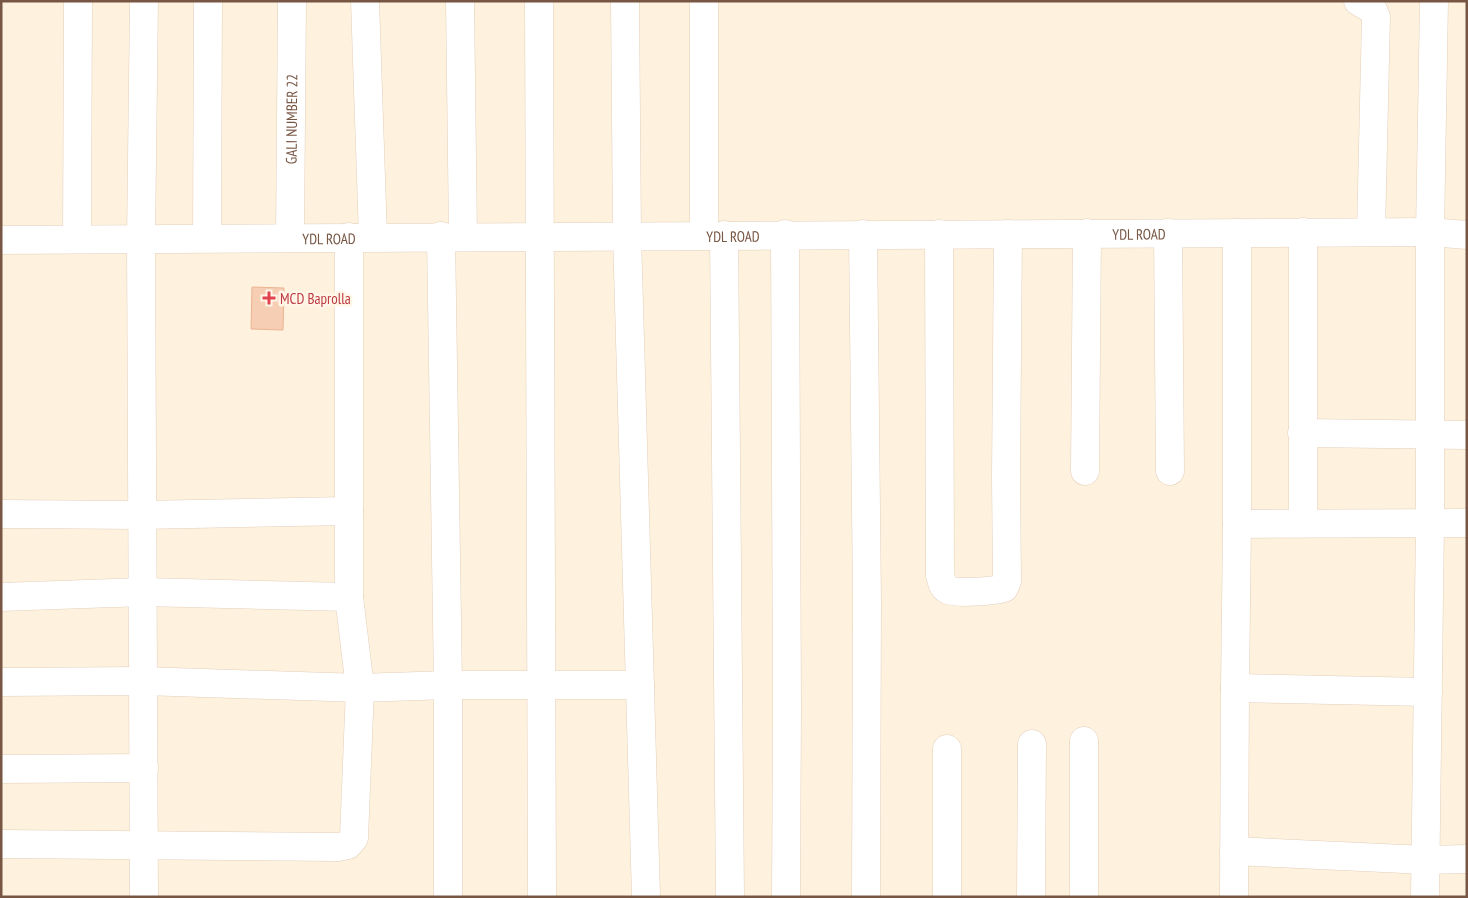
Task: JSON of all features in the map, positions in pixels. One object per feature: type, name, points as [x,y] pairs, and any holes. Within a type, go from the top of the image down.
[{"type":"street","points":[[77,239],[78,1]]},
{"type":"street","points":[[144,1],[141,239],[144,897]]},
{"type":"street","points":[[207,238],[208,1]]},
{"type":"street","name":"GALI NUMBER 22","points":[[290,238],[292,1]]},
{"type":"street","points":[[1,844],[338,847],[348,845],[354,838],[360,688],[349,597],[349,511],[361,237],[365,1]]},
{"type":"street","points":[[448,897],[452,236],[460,1]]},
{"type":"street","points":[[539,1],[542,897]]},
{"type":"street","points":[[625,1],[627,236],[646,897]]},
{"type":"street","points":[[704,1],[714,235],[730,897]]},
{"type":"street","points":[[1358,1],[1373,10],[1376,17],[1371,232]]},
{"type":"street","points":[[1425,897],[1430,524],[1430,232],[1434,1]]},
{"type":"street","points":[[1234,897],[1238,524],[1237,232]]},
{"type":"street","name":"YDL ROAD","points":[[1,240],[1237,232],[1430,232],[1467,235]]},
{"type":"street","points":[[1303,232],[1303,522]]},
{"type":"street","points":[[1085,471],[1087,233]]},
{"type":"street","points":[[1168,233],[1170,470]]},
{"type":"street","points":[[785,234],[786,897]]},
{"type":"street","points":[[863,234],[867,601],[866,897]]},
{"type":"street","points":[[939,234],[940,576],[943,585],[948,590],[956,592],[997,591],[1004,588],[1007,581],[1008,234]]},
{"type":"street","points":[[1302,433],[1467,435]]},
{"type":"street","points":[[1,514],[142,515],[349,511]]},
{"type":"street","points":[[1238,524],[1303,522],[1467,523]]},
{"type":"street","points":[[1,597],[143,592],[349,597]]},
{"type":"street","points":[[1,682],[143,680],[360,688],[541,684],[640,685]]},
{"type":"street","points":[[1235,688],[1428,692]]},
{"type":"street","points":[[1084,741],[1084,897]]},
{"type":"street","points":[[1031,897],[1032,744]]},
{"type":"street","points":[[947,749],[947,897]]},
{"type":"street","points":[[1,769],[144,768]]},
{"type":"street","points":[[1234,851],[1426,860],[1467,859]]},
{"type":"building","points":[[252,287],[284,288],[283,330],[251,329]]},
{"type":"place","name":"MCD Baprolla","points":[[269,298]]}]
